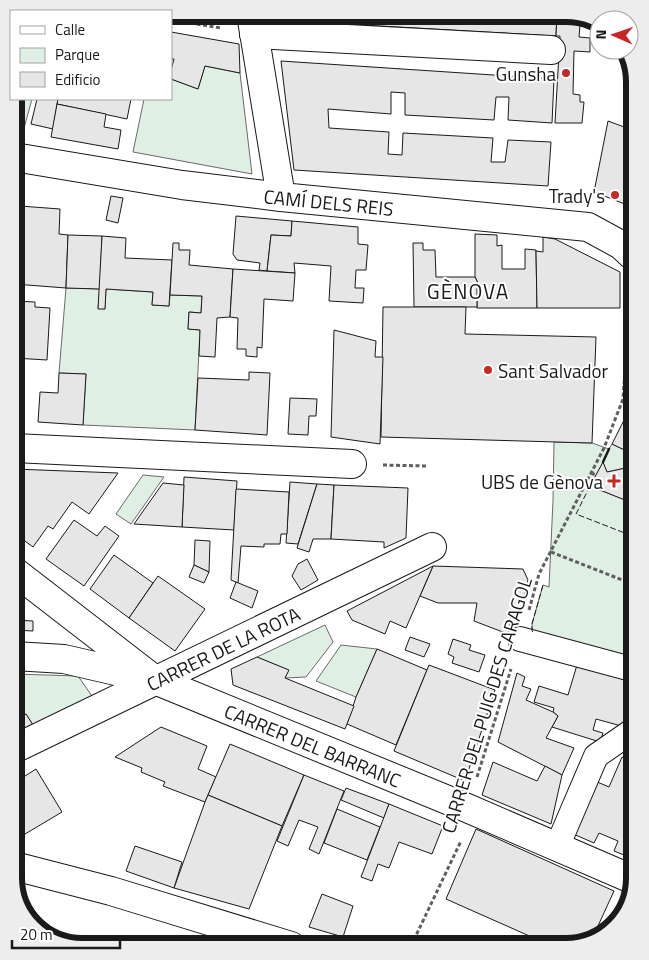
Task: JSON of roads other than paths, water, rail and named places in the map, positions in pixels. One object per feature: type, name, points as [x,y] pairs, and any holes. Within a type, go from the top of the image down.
[{"type":"street","points":[[281,197],[252,24],[551,50]]},
{"type":"street","name":"CAMÍ DELS REIS","points":[[23,158],[182,185],[281,197],[588,227],[626,250]]},
{"type":"street","points":[[23,448],[352,464]]},
{"type":"street","name":"CARRER DE LA ROTA","points":[[22,745],[432,547]]},
{"type":"street","name":"CARRER DEL BARRANC","points":[[22,577],[155,680],[467,808],[626,877]]},
{"type":"street","points":[[520,639],[626,668]]},
{"type":"street","points":[[22,656],[64,659],[155,680]]},
{"type":"street","points":[[557,847],[596,756],[626,735]]},
{"type":"street","points":[[22,868],[111,891],[263,937]]},
{"type":"place","name":"Gunsha","points":[[566,73]]},
{"type":"place","name":"Trady's","points":[[615,195]]},
{"type":"place","name":"Sant Salvador","points":[[488,370]]},
{"type":"place","name":"UBS de Gènova","points":[[614,481]]},
{"type":"district","name":"GÈNOVA","points":[[468,291]]}]
